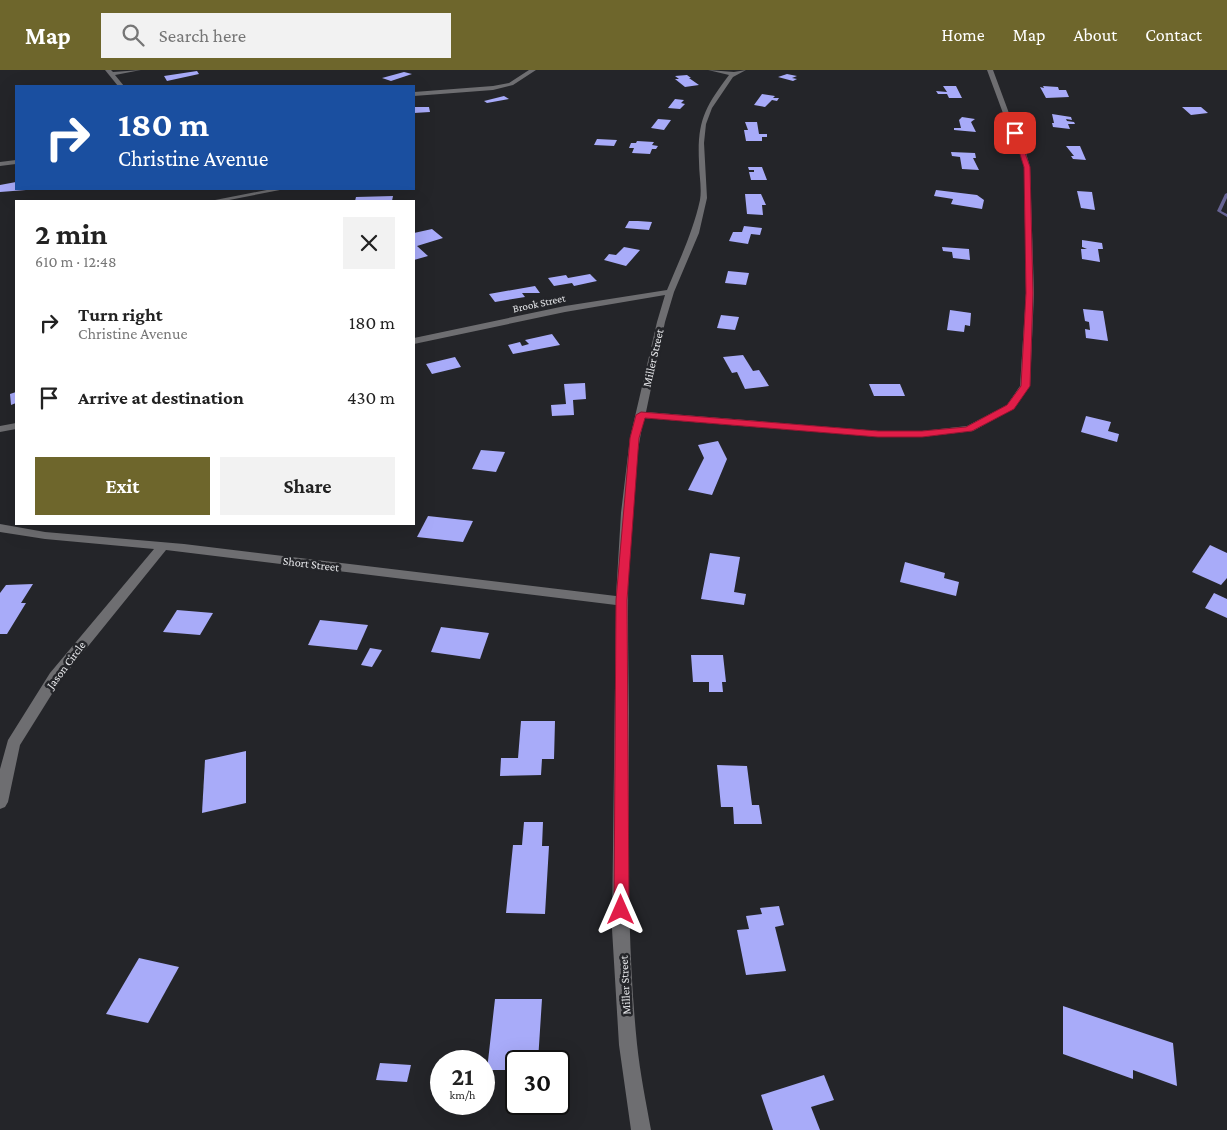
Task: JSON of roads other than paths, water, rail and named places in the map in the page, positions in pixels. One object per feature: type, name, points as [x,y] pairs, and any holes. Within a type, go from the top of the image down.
[{"type":"street","points":[[110,72],[138,70]]},
{"type":"street","points":[[415,94],[493,88],[511,84],[533,70]]},
{"type":"street","name":"Miller Street","points":[[711,70],[739,72]]},
{"type":"street","points":[[641,415],[878,434],[922,434],[968,429],[1010,407],[1025,386],[1028,362],[1027,326],[1030,293],[1027,167],[1020,142],[1010,124],[990,70]]},
{"type":"street","points":[[110,72],[120,85]]},
{"type":"street","name":"Miller Street","points":[[641,1130],[628,1045],[621,929],[622,600],[635,438],[670,292],[695,233],[704,198],[701,143],[703,124],[709,108],[739,72]]},
{"type":"street","points":[[0,164],[15,162]]},
{"type":"street","points":[[218,200],[276,190]]},
{"type":"street","name":"Brook Street","points":[[415,341],[565,309],[670,292]]},
{"type":"street","points":[[0,429],[15,426]]},
{"type":"street","name":"Short Street","points":[[0,528],[35,536],[163,546],[523,590],[622,600]]},
{"type":"street","name":"Jason Circle","points":[[0,802],[13,744],[55,677],[163,546]]},
{"type":"waterway","points":[[1227,194],[1219,211],[1227,216]]}]
